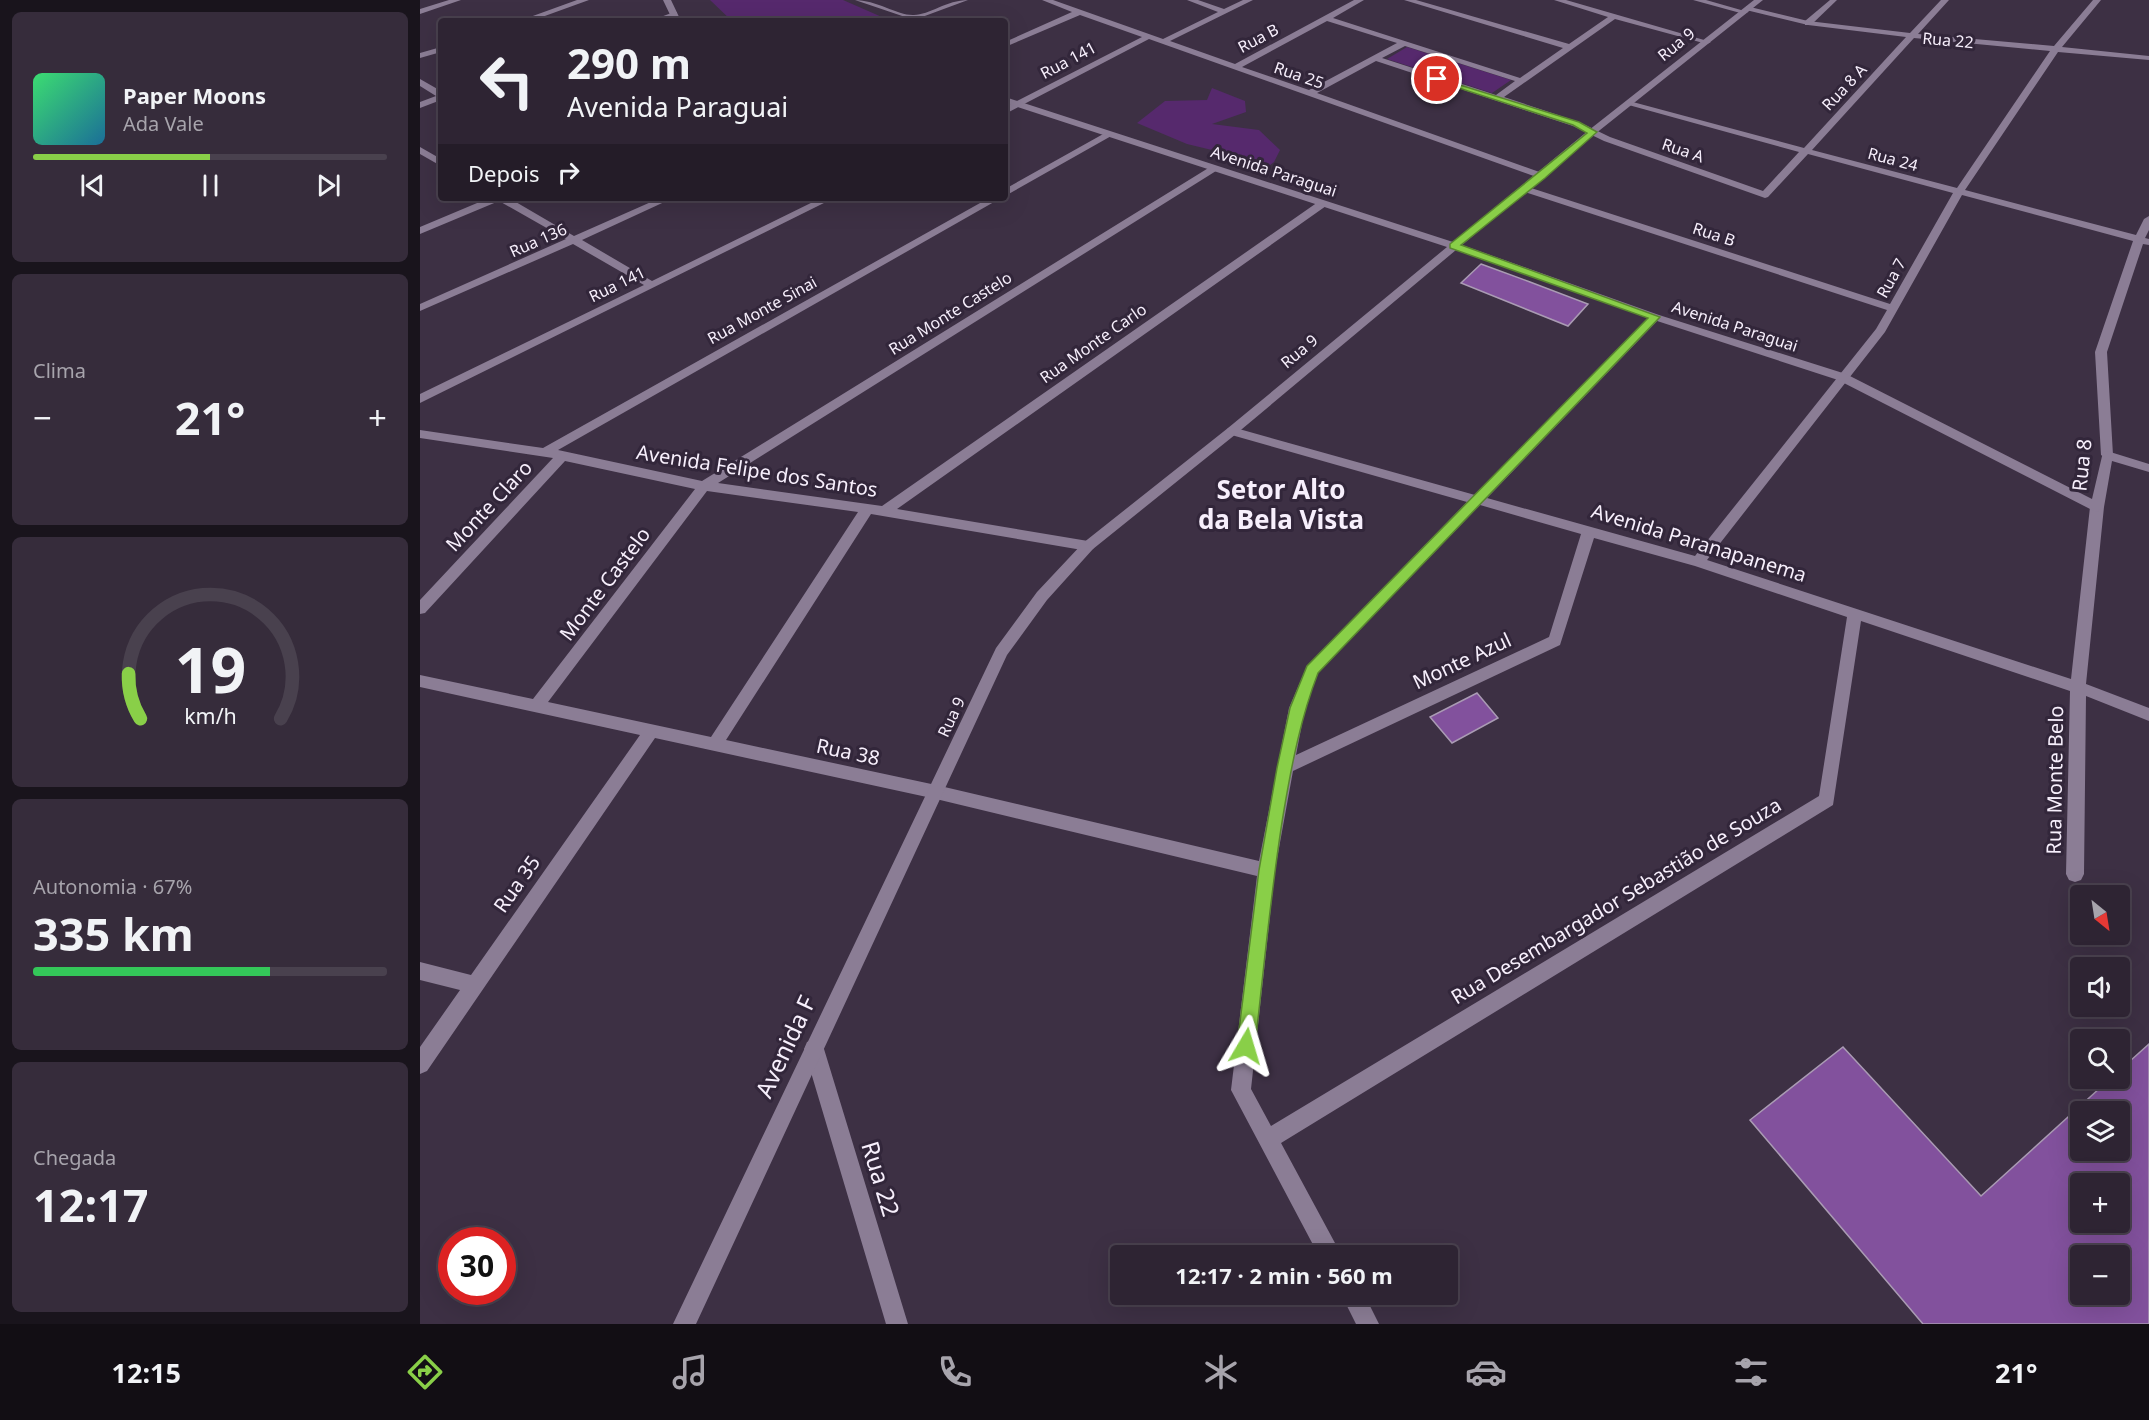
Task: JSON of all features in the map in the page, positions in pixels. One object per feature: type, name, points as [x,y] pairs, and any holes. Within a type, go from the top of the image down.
[{"type":"street","points":[[420,12],[457,0]]},
{"type":"street","points":[[532,18],[585,0]]},
{"type":"street","points":[[667,0],[676,17]]},
{"type":"street","points":[[859,0],[914,18],[963,0]]},
{"type":"street","name":"Rua 25","points":[[1046,0],[1542,176]]},
{"type":"street","points":[[1191,0],[1226,12]]},
{"type":"street","points":[[1162,42],[1250,0]]},
{"type":"street","name":"Rua B","points":[[1234,68],[1360,0]]},
{"type":"street","points":[[1408,0],[1570,47]]},
{"type":"street","points":[[1558,0],[1707,42]]},
{"type":"street","name":"Rua 22","points":[[1697,0],[1808,23],[1911,36],[2149,58]]},
{"type":"street","name":"Rua 9","points":[[936,792],[1001,652],[1042,596],[1088,546],[1232,431],[1454,246],[1542,176],[1592,132],[1759,0]]},
{"type":"street","name":"Rua 8 A","points":[[1765,195],[1945,0]]},
{"type":"street","name":"Rua 7","points":[[1698,562],[1881,330],[1959,192],[2055,50],[2097,0]]},
{"type":"street","points":[[1008,44],[1079,12]]},
{"type":"street","points":[[1497,98],[1614,16]]},
{"type":"street","points":[[1327,18],[1522,81]]},
{"type":"street","name":"Rua 141","points":[[1008,110],[1147,37]]},
{"type":"street","points":[[1309,94],[1404,43]]},
{"type":"street","points":[[420,56],[438,50]]},
{"type":"street","name":"Rua A","points":[[1377,59],[1576,124],[1592,132],[1765,195]]},
{"type":"street","points":[[420,82],[438,94]]},
{"type":"street","points":[[420,105],[438,97]]},
{"type":"street","name":"Avenida Paraguai","points":[[1008,101],[1454,246],[1655,317],[1842,377],[2097,507]]},
{"type":"street","name":"Rua 24","points":[[1629,105],[2144,241]]},
{"type":"street","points":[[1008,191],[1108,135]]},
{"type":"street","points":[[420,150],[438,158]]},
{"type":"street","points":[[420,162],[438,158]]},
{"type":"street","name":"Rua Monte Castelo","points":[[704,486],[1213,169]]},
{"type":"street","name":"Rua B","points":[[1525,189],[1893,308]]},
{"type":"street","points":[[420,231],[493,201]]},
{"type":"street","points":[[505,201],[652,285]]},
{"type":"street","name":"Rua 136","points":[[420,308],[661,201]]},
{"type":"street","name":"Rua 141","points":[[420,399],[823,201]]},
{"type":"street","name":"Rua Monte Sinai","points":[[545,452],[991,201]]},
{"type":"street","name":"Rua Monte Carlo","points":[[884,512],[1322,204]]},
{"type":"street","name":"Rua 8","points":[[2078,687],[2097,507],[2107,455],[2101,352],[2144,241],[2149,219]]},
{"type":"street","points":[[1325,1245],[1241,1090],[1266,870],[1297,708],[1312,670],[1655,317]]},
{"type":"street","name":"Avenida Paranapanema","points":[[1232,431],[1698,562],[2078,687],[2149,715]]},
{"type":"street","name":"Avenida Felipe dos Santos","points":[[420,434],[545,452],[704,486],[867,509],[1088,546]]},
{"type":"street","points":[[2107,455],[2149,468]]},
{"type":"street","name":"Monte Claro","points":[[420,609],[562,456]]},
{"type":"street","name":"Monte Castelo","points":[[536,706],[704,486]]},
{"type":"street","points":[[715,744],[867,509]]},
{"type":"street","name":"Monte Azul","points":[[1284,768],[1555,640],[1589,531]]},
{"type":"street","name":"Rua Desembargador Sebastião de Souza","points":[[1267,1140],[1827,800],[1856,614]]},
{"type":"street","name":"Rua 38","points":[[420,681],[936,792],[1266,870]]},
{"type":"street","name":"Rua Monte Belo","points":[[2075,873],[2078,687]]},
{"type":"street","name":"Rua 35","points":[[420,1064],[651,731]]},
{"type":"street","name":"Avenida F","points":[[684,1324],[936,792]]},
{"type":"street","points":[[420,971],[474,985]]},
{"type":"street","name":"Rua 22","points":[[814,1049],[897,1324]]},
{"type":"street","points":[[1358,1305],[1368,1324]]},
{"type":"lane","points":[[1808,23],[1834,0]]},
{"type":"shaded area","points":[[710,0],[843,0],[884,18],[729,18]]},
{"type":"shaded area","points":[[1407,47],[1511,80],[1492,93],[1387,59]]},
{"type":"shaded area","points":[[1212,88],[1245,101],[1246,112],[1212,124],[1259,130],[1280,150],[1274,162],[1262,171],[1235,165],[1216,151],[1187,144],[1137,123],[1165,101],[1207,100]]},
{"type":"building","points":[[1481,264],[1588,304],[1568,326],[1461,283]]},
{"type":"building","points":[[1477,693],[1498,718],[1452,743],[1430,717]]},
{"type":"building","points":[[2149,1044],[2149,1324],[1923,1324],[1750,1120],[1843,1047],[1981,1196],[2070,1115],[2070,1161],[2130,1161],[2130,1101],[2086,1101],[2099,1089],[2130,1089],[2130,1061]]},
{"type":"district","name":"Setor Alto da Bela Vista","points":[[1281,505]]},
{"type":"route","points":[[1246,1046],[1266,870],[1297,708],[1312,670],[1655,317],[1454,246],[1542,176],[1592,132],[1576,124],[1437,79]]}]
